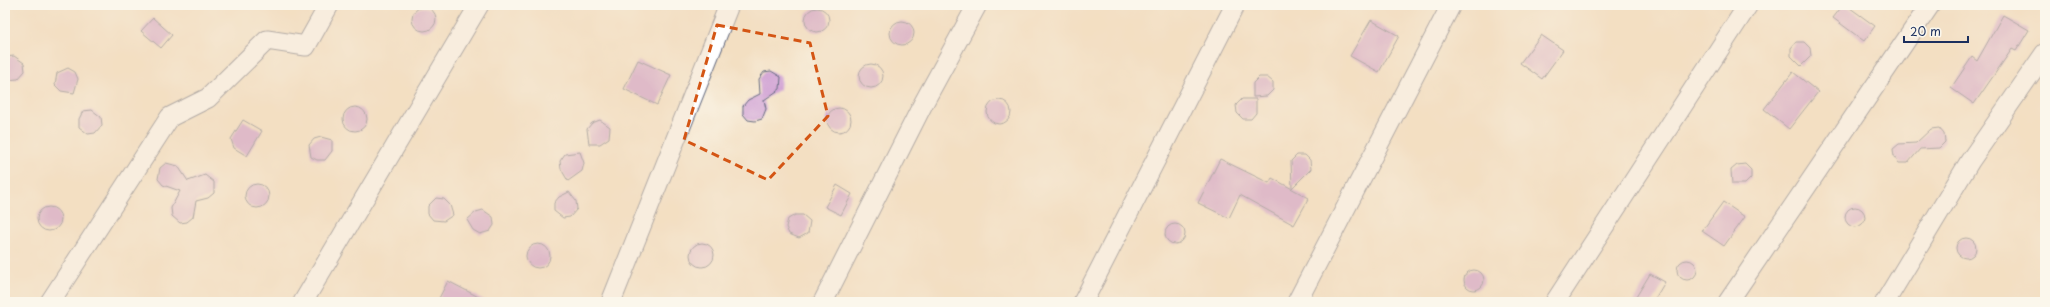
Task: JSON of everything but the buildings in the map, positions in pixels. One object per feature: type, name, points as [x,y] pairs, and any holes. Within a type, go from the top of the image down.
[{"type":"street","points":[[50,302],[170,117],[208,98],[267,40],[306,46],[329,5]]},
{"type":"street","points":[[303,302],[479,5]]},
{"type":"street","points":[[611,302],[729,5]]},
{"type":"street","points":[[823,302],[923,104],[978,5]]},
{"type":"street","points":[[1083,302],[1234,5]]},
{"type":"street","points":[[1297,302],[1450,5]]},
{"type":"street","points":[[1556,302],[1748,5]]},
{"type":"street","points":[[1728,302],[1930,5]]},
{"type":"street","points":[[1885,302],[1970,161],[2045,53]]},
{"type":"highlighted area","points":[[717,25],[810,43],[828,116],[768,180],[684,140]]}]
